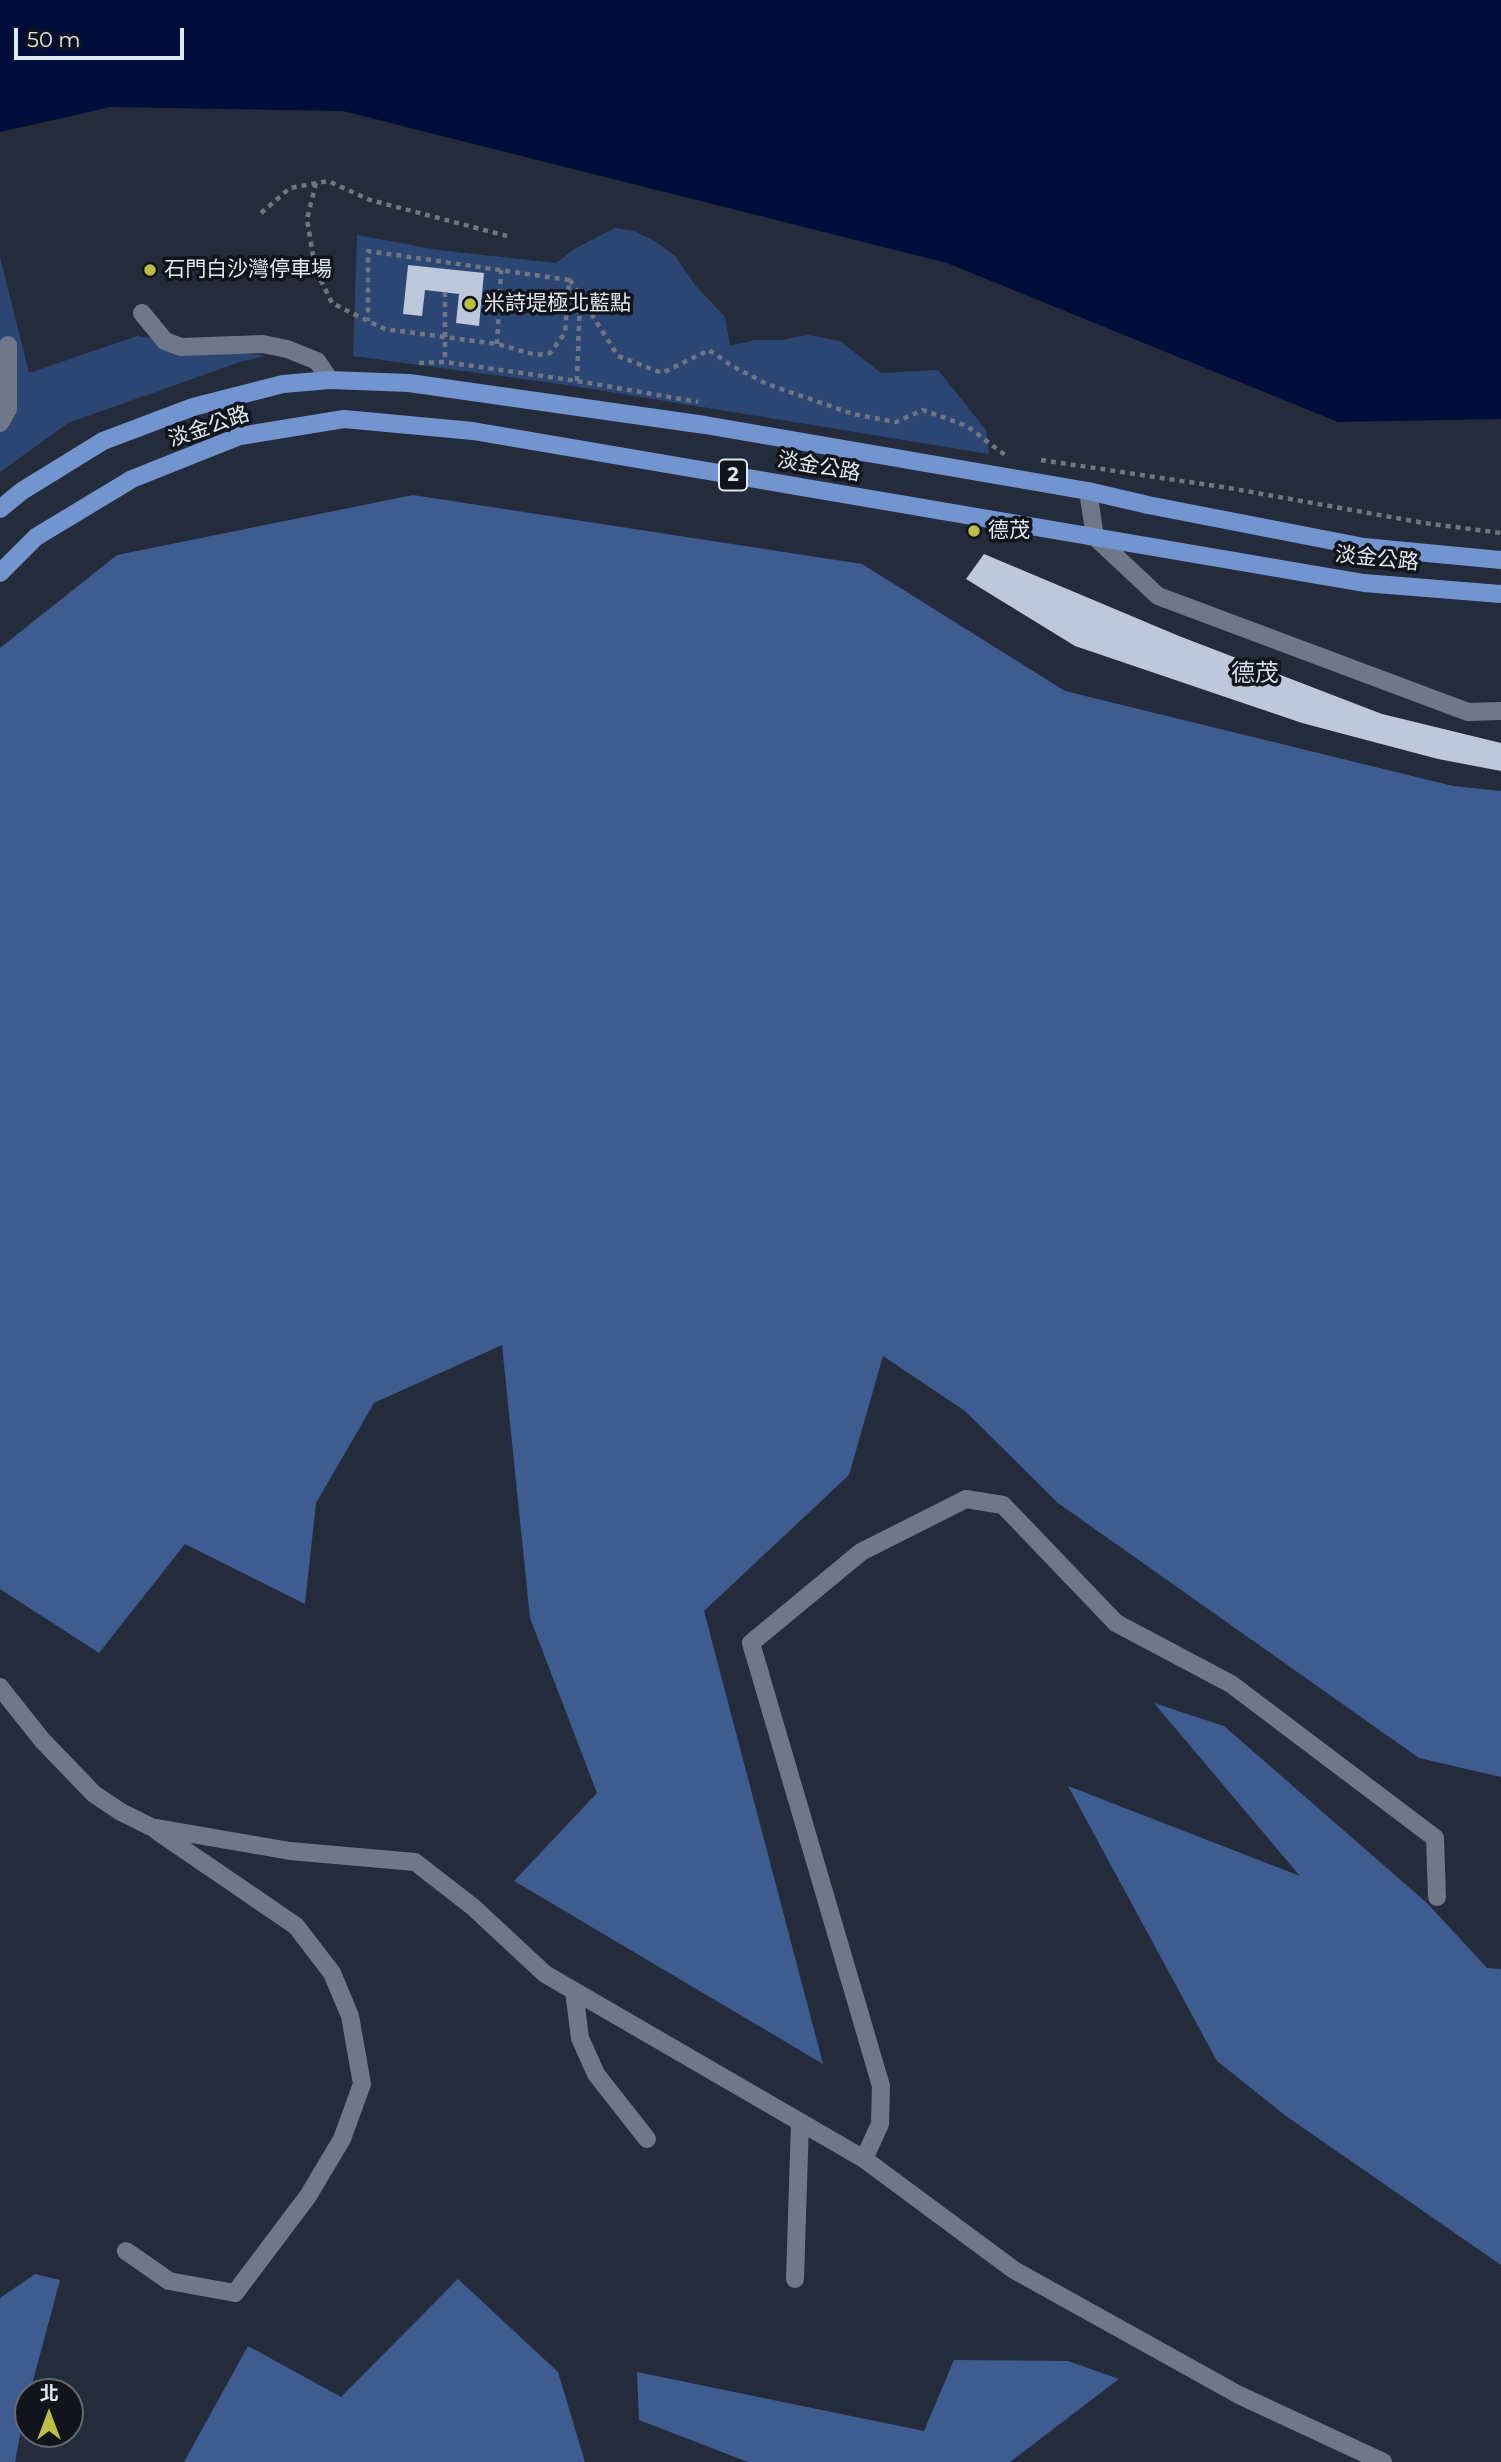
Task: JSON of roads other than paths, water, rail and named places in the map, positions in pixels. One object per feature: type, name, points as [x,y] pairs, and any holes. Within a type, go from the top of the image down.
[{"type":"main road","name":"淡金公路","points":[[0,509],[22,491],[103,441],[193,407],[283,384],[330,380],[409,383],[705,425],[1088,491],[1364,547],[1501,560]]},
{"type":"main road","name":"淡金公路","points":[[0,573],[36,537],[132,479],[240,436],[344,419],[472,430],[1364,583],[1501,594]]},
{"type":"street","points":[[142,313],[165,341],[181,347],[263,344],[287,349],[317,361],[330,380]]},
{"type":"street","points":[[0,423],[8,410],[8,345]]},
{"type":"street","points":[[1088,491],[1095,537],[1158,596],[1468,712],[1501,711]]},
{"type":"street","points":[[864,2159],[880,2124],[881,2086],[751,1643],[861,1552],[966,1499],[1003,1505],[1116,1623],[1231,1684],[1435,1838],[1437,1897]]},
{"type":"street","points":[[0,1687],[41,1740],[94,1794],[151,1827],[296,1926],[332,1973],[351,2017],[362,2084],[342,2139],[308,2196],[235,2293],[169,2281],[126,2251]]},
{"type":"street","points":[[151,1827],[290,1851],[415,1862],[473,1907],[545,1974],[864,2159],[1014,2270],[1239,2395],[1383,2462]]},
{"type":"street","points":[[574,1991],[580,2038],[596,2074],[647,2139]]},
{"type":"street","points":[[795,2278],[800,2122]]},
{"type":"place","name":"石門白沙灣停車場","points":[[150,270]]},
{"type":"place","name":"米詩堤極北藍點","points":[[470,304]]},
{"type":"place","name":"德茂","points":[[974,531]]},
{"type":"district","name":"德茂","points":[[1255,674]]}]
